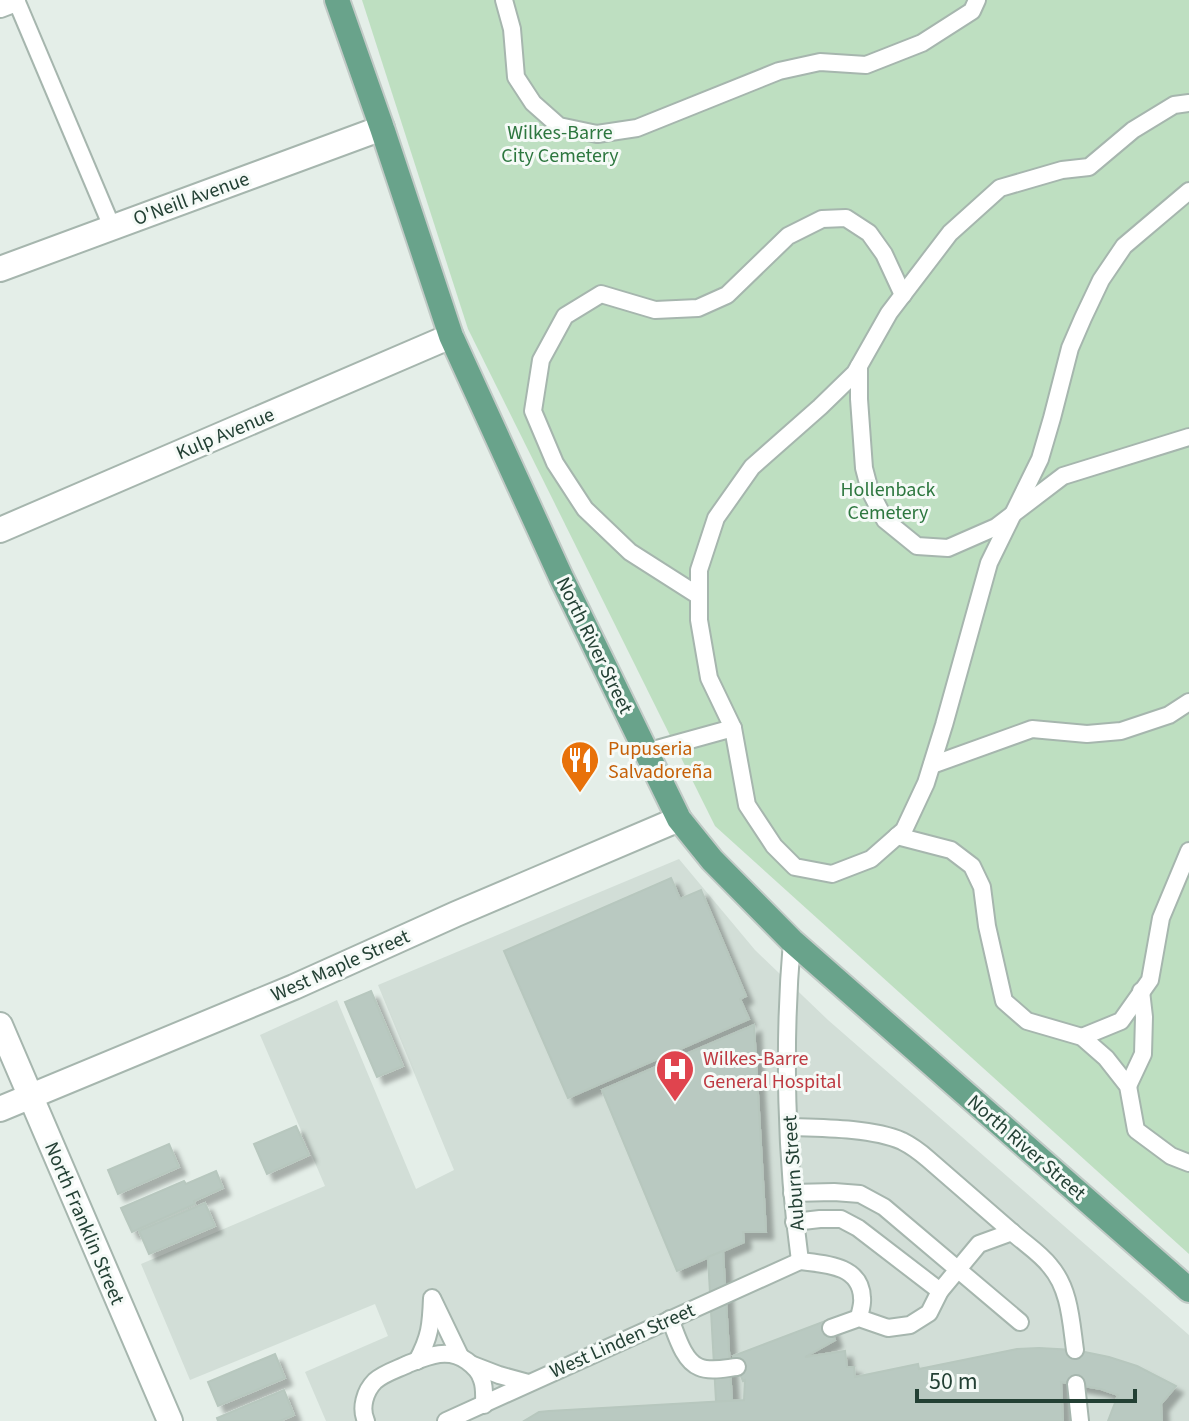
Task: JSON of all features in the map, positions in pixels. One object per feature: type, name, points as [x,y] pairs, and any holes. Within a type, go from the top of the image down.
[{"type":"main road","name":"North River Street","points":[[337,0],[451,336],[561,577],[679,819],[712,860],[792,941],[1189,1290]]},
{"type":"street","points":[[0,5],[14,0]]},
{"type":"street","name":"O'Neill Avenue","points":[[0,269],[382,128]]},
{"type":"street","name":"Kulp Avenue","points":[[0,530],[451,336]]},
{"type":"street","name":"West Maple Street","points":[[0,1109],[294,987],[679,819]]},
{"type":"street","name":"North Franklin Street","points":[[0,1025],[170,1421]]},
{"type":"lane","points":[[14,0],[112,227]]},
{"type":"lane","points":[[504,0],[512,29],[516,77],[533,103],[559,126],[597,134],[637,128],[779,71],[820,62],[866,65],[922,43],[972,11],[977,0]]},
{"type":"lane","points":[[1189,103],[1174,105],[1133,130],[1089,167],[1062,170],[1000,188],[950,233],[889,313],[855,373],[752,467],[716,518],[699,570],[699,620],[709,678],[733,728],[747,805],[774,846],[795,867],[832,874],[871,859],[904,830],[932,765],[989,563],[1040,459],[1070,348],[1101,280],[1124,246],[1189,191]]},
{"type":"lane","points":[[699,596],[630,552],[585,509],[555,463],[533,411],[541,360],[565,316],[601,294],[655,310],[698,308],[727,295],[788,236],[822,219],[846,218],[869,233],[884,254],[903,295]]},
{"type":"lane","points":[[859,366],[864,468],[870,491],[885,520],[917,546],[948,548],[996,527],[1063,476],[1189,437]]},
{"type":"lane","points":[[932,765],[1032,729],[1087,734],[1121,731],[1169,715],[1189,702]]},
{"type":"lane","points":[[646,752],[733,728]]},
{"type":"lane","points":[[897,836],[951,850],[972,866],[982,887],[987,926],[1004,1001],[1027,1021],[1082,1037],[1106,1058],[1128,1086],[1136,1130],[1171,1156],[1189,1163]]},
{"type":"lane","points":[[1082,1037],[1121,1021],[1150,980],[1161,918],[1189,851]]},
{"type":"lane","name":"Auburn Street","points":[[792,941],[787,1000],[789,1127],[794,1222],[800,1261]]},
{"type":"lane","points":[[1128,1086],[1143,1054],[1141,991]]},
{"type":"lane","points":[[789,1127],[883,1135],[914,1148],[1051,1266],[1069,1304],[1075,1350]]},
{"type":"lane","points":[[792,1193],[860,1194],[884,1207],[1020,1322]]},
{"type":"lane","points":[[794,1222],[841,1219],[858,1228],[940,1291]]},
{"type":"lane","points":[[831,1328],[859,1318],[888,1328],[910,1325],[929,1313],[940,1291],[979,1244],[1012,1232]]},
{"type":"lane","points":[[800,1261],[832,1265],[848,1271],[858,1280],[863,1298],[859,1318]]},
{"type":"lane","name":"West Linden Street","points":[[446,1421],[800,1261]]},
{"type":"lane","points":[[417,1361],[427,1342],[432,1298],[466,1360],[480,1373],[484,1405]]},
{"type":"lane","points":[[670,1319],[687,1357],[697,1367],[737,1367]]},
{"type":"lane","points":[[366,1421],[364,1399],[373,1382],[433,1354],[446,1353],[499,1375],[528,1383]]},
{"type":"lane","points":[[1076,1384],[1080,1421]]},
{"type":"shaded area","name":"Wilkes-Barre General Hospital","points":[[679,859],[755,950],[828,1020],[1189,1335],[1189,1421],[326,1421],[305,1372],[388,1336],[375,1304],[190,1380],[141,1264],[325,1186],[260,1035],[337,1000],[416,1189],[454,1170],[378,985]]},
{"type":"green space","name":"Hollenback Cemetery","points":[[362,0],[1189,0],[1189,1254],[715,826],[468,329]]},
{"type":"building","points":[[671,878],[680,899],[701,890],[746,996],[740,999],[749,1019],[568,1098],[504,951]]},
{"type":"building","points":[[371,991],[403,1066],[377,1077],[345,1002]]},
{"type":"building","points":[[754,1025],[766,1232],[743,1232],[744,1242],[677,1271],[602,1090]]},
{"type":"building","points":[[296,1126],[309,1155],[267,1174],[254,1144]]},
{"type":"building","points":[[169,1144],[179,1167],[118,1194],[108,1170]]},
{"type":"building","points":[[216,1171],[223,1188],[132,1232],[121,1208]]},
{"type":"building","points":[[205,1203],[215,1226],[149,1254],[139,1231]]},
{"type":"building","points":[[723,1251],[732,1401],[716,1401],[708,1257]]},
{"type":"building","points":[[828,1320],[835,1340],[805,1357],[845,1351],[847,1367],[854,1367],[855,1377],[918,1364],[919,1369],[1017,1349],[1039,1348],[1075,1350],[1109,1357],[1137,1366],[1176,1386],[1161,1404],[1162,1421],[1108,1421],[1118,1395],[1061,1382],[1063,1421],[524,1421],[539,1412],[549,1411],[744,1400],[745,1380],[733,1356]]},
{"type":"building","points":[[275,1354],[285,1378],[218,1406],[208,1382]]},
{"type":"building","points":[[284,1390],[294,1415],[280,1421],[218,1421],[217,1418]]},
{"type":"place","name":"Pupuseria Salvadoreña","points":[[580,794]]},
{"type":"place","name":"Wilkes-Barre General Hospital","points":[[675,1103]]},
{"type":"park label","name":"Wilkes-Barre City Cemetery","points":[[560,144]]}]
